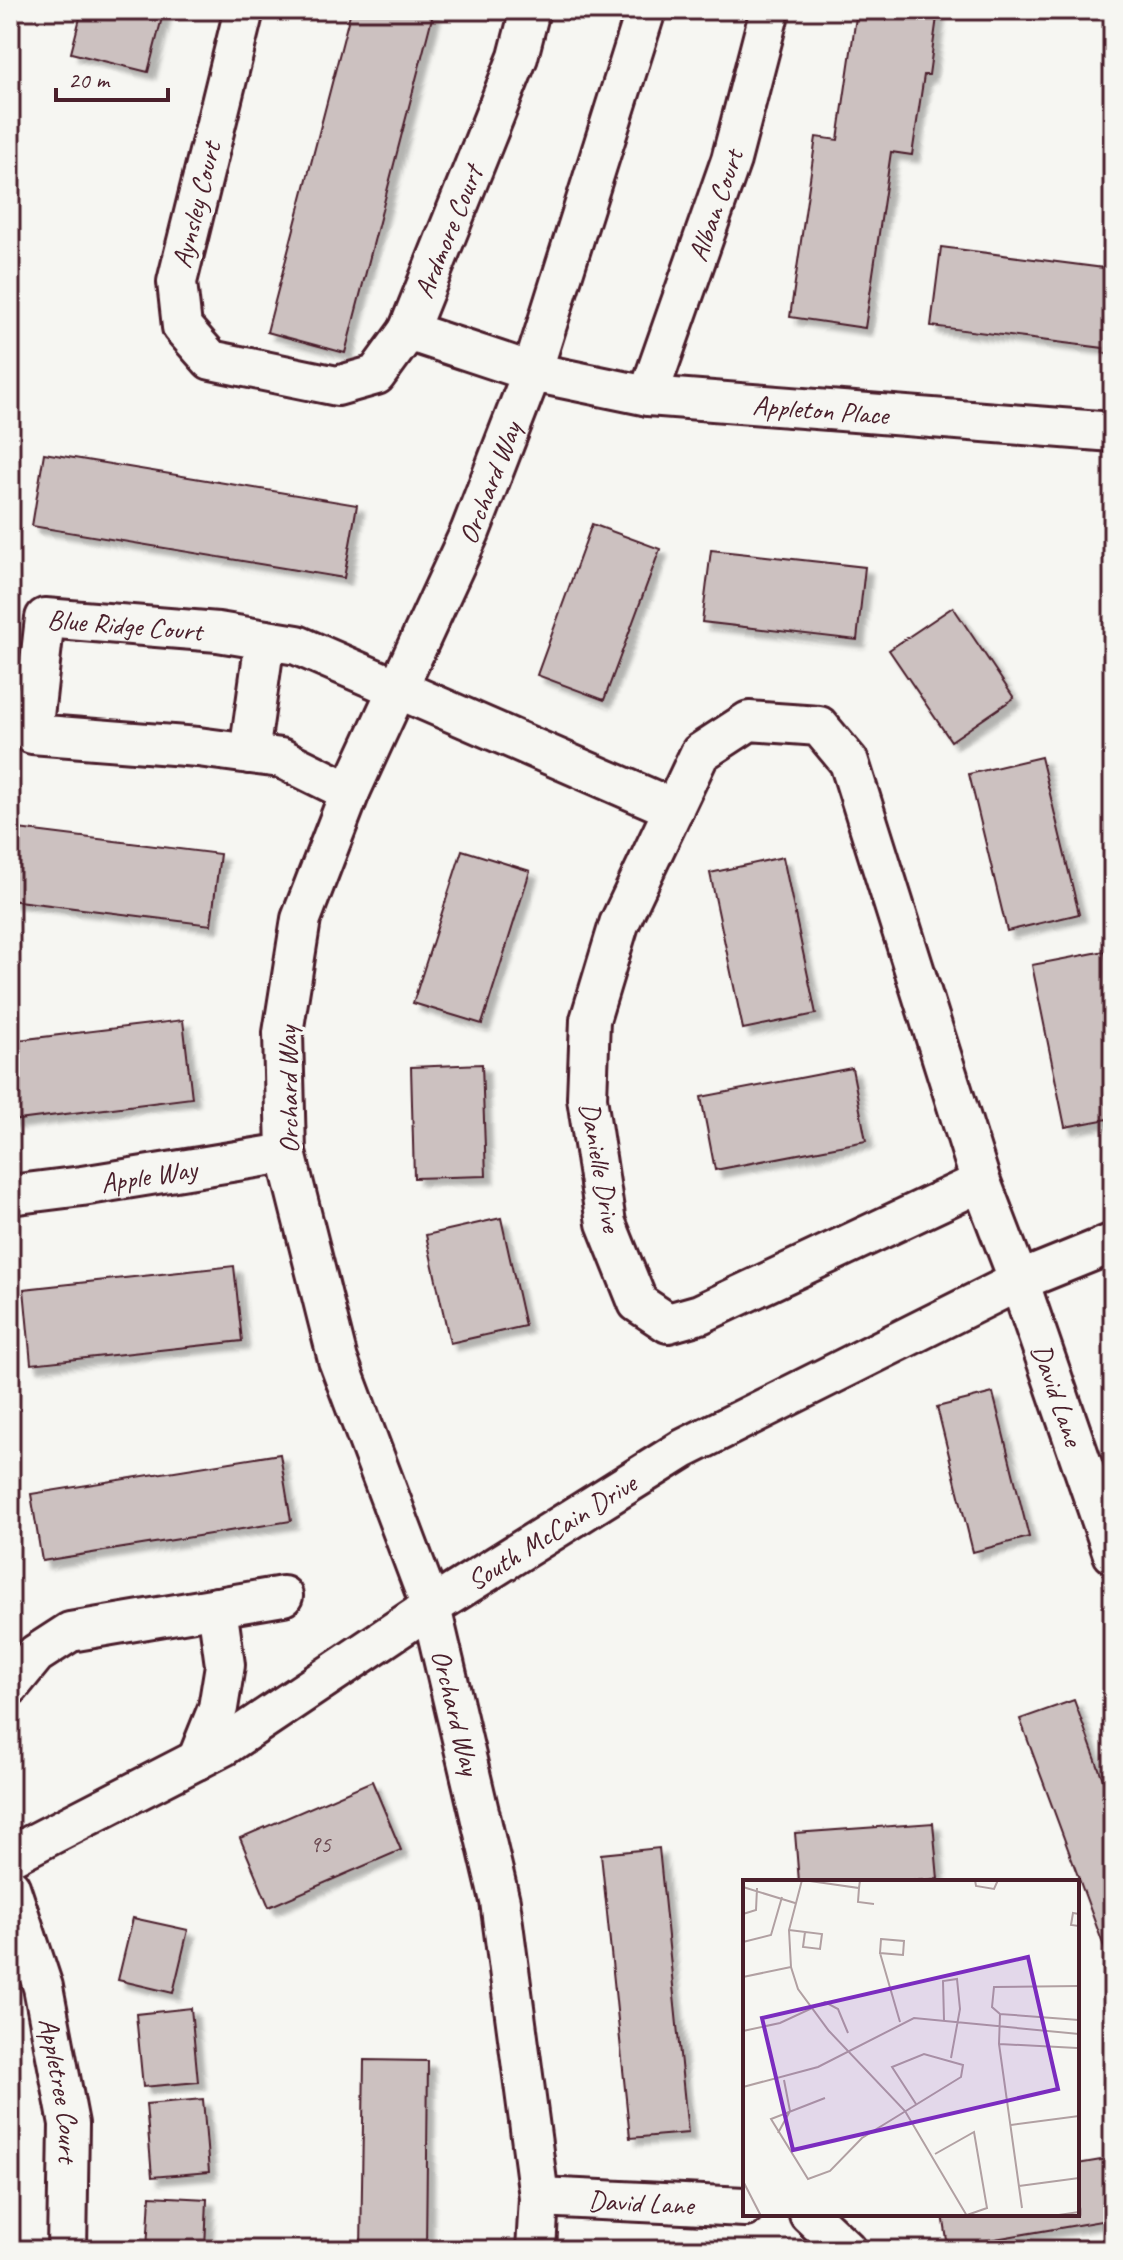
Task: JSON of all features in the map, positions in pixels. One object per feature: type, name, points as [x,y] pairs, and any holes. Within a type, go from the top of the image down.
[{"type":"street","name":"Aynsley Court","points":[[244,10],[177,282],[182,327],[211,360],[337,386],[376,375],[408,331]]},
{"type":"street","name":"Ardmore Court","points":[[530,10],[518,57],[408,331],[532,372]]},
{"type":"street","name":"Orchard Way","points":[[536,2250],[539,2197],[500,1901],[431,1607],[338,1360],[286,1153],[283,1033],[301,919],[350,792],[470,532],[532,372],[646,10]]},
{"type":"street","name":"Alban Court","points":[[648,396],[731,160],[770,10]]},
{"type":"street","name":"Appleton Place","points":[[532,372],[648,396],[1113,432]]},
{"type":"street","name":"Blue Ridge Court","points":[[350,792],[281,758],[198,747],[32,734],[45,618],[218,632],[297,645],[397,687]]},
{"type":"street","points":[[249,754],[265,640]]},
{"type":"street","points":[[397,687],[674,809]]},
{"type":"street","name":"Danielle Drive","points":[[981,1182],[700,1314],[668,1323],[638,1303],[606,1223],[587,1098],[590,1020],[619,924],[700,753],[749,721],[819,726],[849,762],[981,1182],[1019,1281]]},
{"type":"street","name":"Apple Way","points":[[10,1195],[286,1153]]},
{"type":"street","name":"South McCain Drive","points":[[10,1856],[224,1746],[431,1607],[683,1449],[1019,1281],[1113,1243]]},
{"type":"street","name":"David Lane","points":[[1019,1281],[1113,1554]]},
{"type":"street","points":[[10,1686],[36,1654],[70,1632],[283,1596]]},
{"type":"street","points":[[197,1760],[218,1708],[225,1665],[217,1607]]},
{"type":"street","name":"Appletree Court","points":[[10,1887],[43,1987],[69,2124],[67,2250]]},
{"type":"street","name":"David Lane","points":[[539,2197],[743,2207]]},
{"type":"street","points":[[807,2216],[811,2250]]},
{"type":"street","points":[[809,2216],[847,2250]]},
{"type":"building","points":[[82,10],[164,10],[148,72],[71,53]]},
{"type":"building","points":[[351,10],[434,10],[345,353],[267,332]]},
{"type":"building","points":[[857,10],[938,10],[929,75],[924,75],[912,155],[891,152],[865,328],[790,317],[816,137],[838,140]]},
{"type":"building","points":[[941,247],[1111,269],[1113,355],[1103,353],[1103,348],[931,326]]},
{"type":"building","points":[[44,453],[357,505],[344,578],[32,526]]},
{"type":"building","points":[[592,524],[660,549],[604,700],[537,675]]},
{"type":"building","points":[[711,550],[865,567],[857,640],[702,622]]},
{"type":"building","points":[[953,607],[1014,698],[951,741],[889,650]]},
{"type":"building","points":[[1041,757],[1079,914],[1007,931],[969,774]]},
{"type":"building","points":[[10,828],[220,854],[211,925],[10,900]]},
{"type":"building","points":[[462,850],[530,871],[482,1024],[413,1003]]},
{"type":"building","points":[[783,857],[816,1014],[743,1029],[710,873]]},
{"type":"building","points":[[1105,951],[1113,991],[1113,1118],[1065,1127],[1032,965]]},
{"type":"building","points":[[183,1020],[192,1098],[10,1121],[10,1041]]},
{"type":"building","points":[[482,1064],[486,1176],[414,1178],[411,1067]]},
{"type":"building","points":[[852,1068],[866,1141],[715,1170],[701,1097]]},
{"type":"building","points":[[501,1218],[525,1326],[450,1343],[426,1235]]},
{"type":"building","points":[[234,1266],[242,1341],[31,1364],[24,1289]]},
{"type":"building","points":[[993,1393],[1029,1537],[973,1552],[937,1407]]},
{"type":"building","points":[[280,1454],[291,1521],[42,1561],[31,1494]]},
{"type":"building","points":[[1074,1700],[1113,1807],[1113,1971],[1020,1719]]},
{"type":"building","points":[[372,1781],[401,1850],[269,1907],[240,1838]]},
{"type":"building","points":[[933,1823],[938,1879],[799,1880],[795,1833]]},
{"type":"building","points":[[659,1848],[688,2133],[630,2138],[601,1854]]},
{"type":"building","points":[[133,1918],[188,1930],[173,1993],[118,1980]]},
{"type":"building","points":[[191,2008],[198,2082],[143,2087],[136,2014]]},
{"type":"building","points":[[364,2060],[428,2061],[426,2250],[361,2250]]},
{"type":"building","points":[[203,2099],[209,2172],[152,2177],[146,2104]]},
{"type":"building","points":[[1113,2158],[1113,2219],[948,2247],[943,2216],[1079,2216],[1079,2164]]},
{"type":"building","points":[[150,2196],[207,2199],[205,2250],[147,2250]]}]
